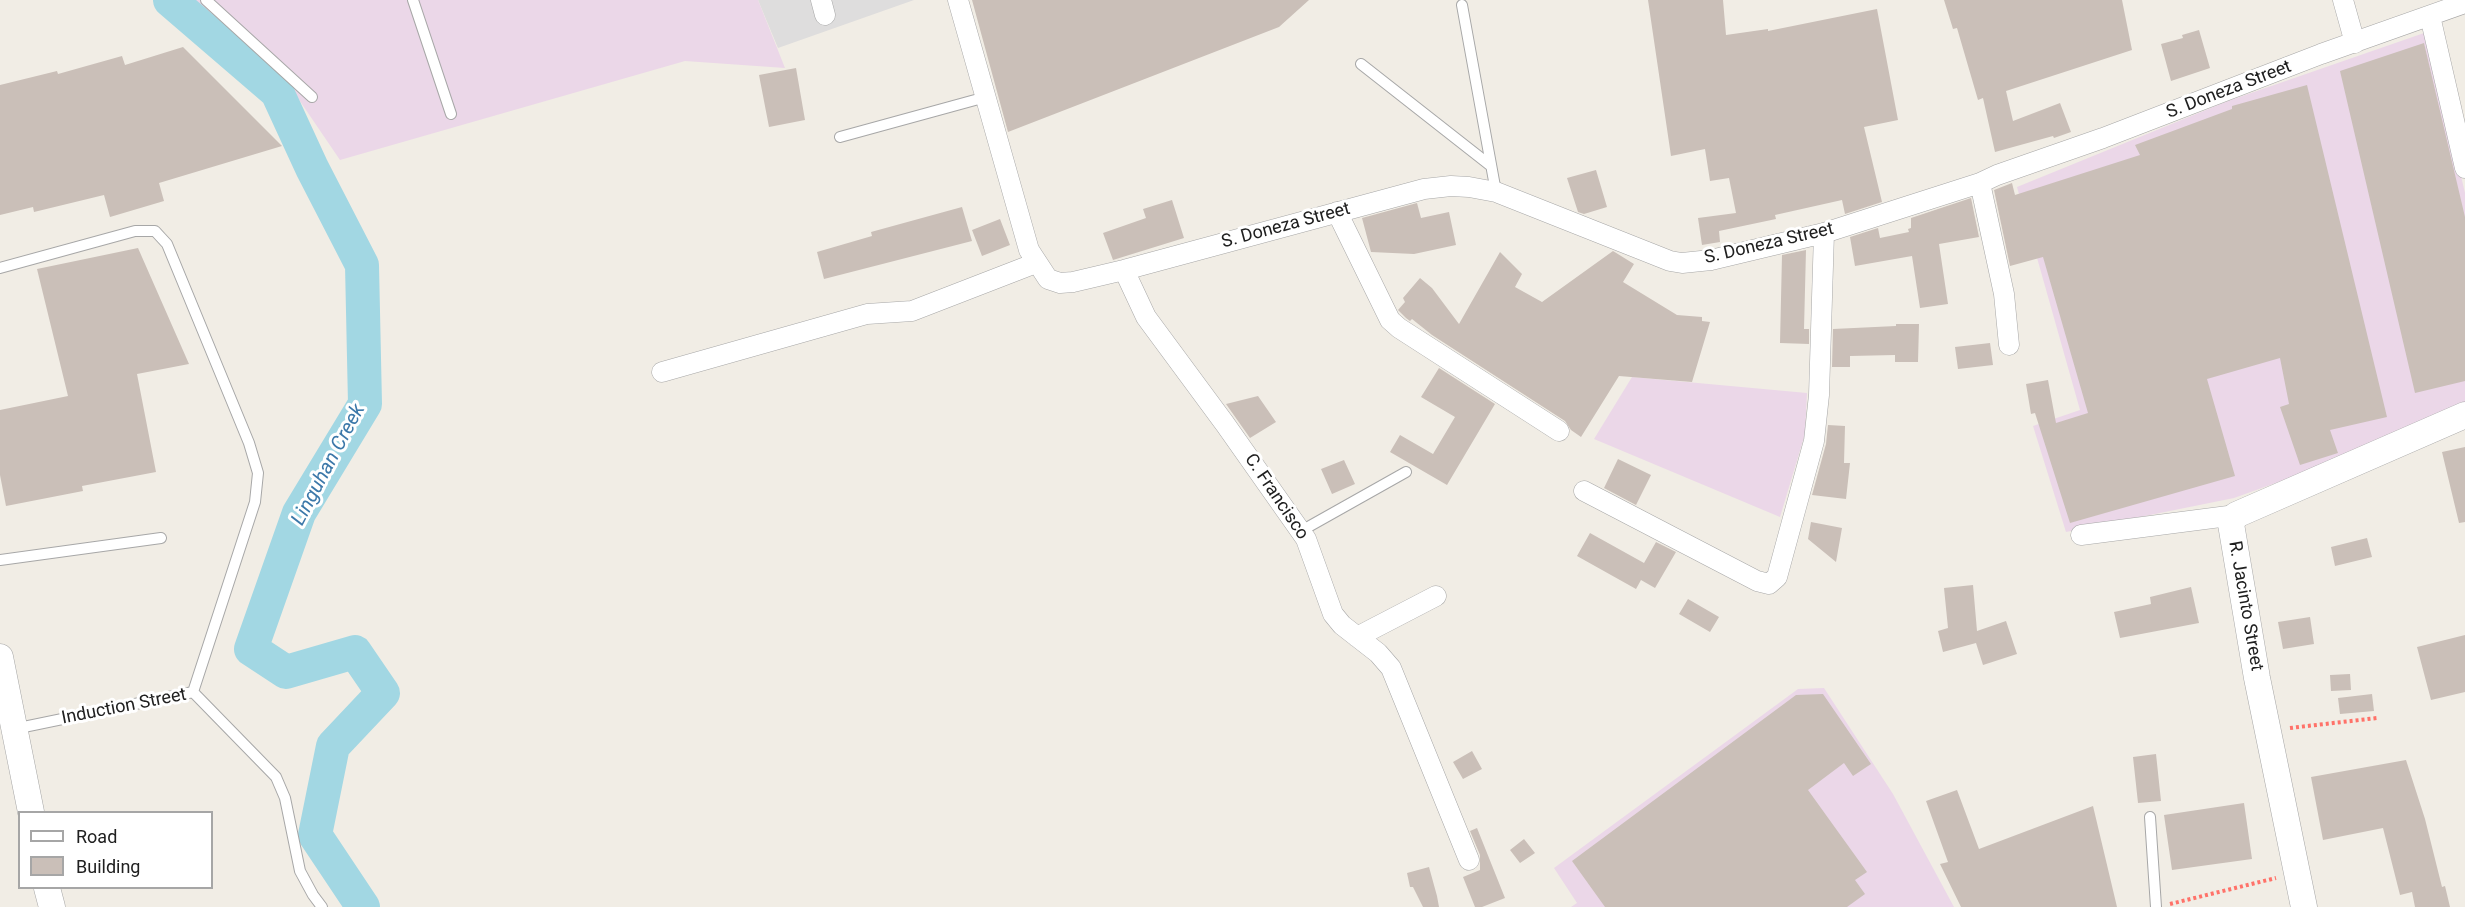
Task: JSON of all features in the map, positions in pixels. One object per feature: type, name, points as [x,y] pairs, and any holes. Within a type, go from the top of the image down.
[{"type":"street","points":[[662,372],[867,314],[912,312],[1036,263],[1029,250],[958,0]]},
{"type":"street","points":[[2343,0],[2355,43]]},
{"type":"street","name":"S. Doneza Street","points":[[1036,263],[1048,279],[1060,283],[1073,282],[1424,189],[1469,187],[1496,192],[1658,257],[1682,263],[1711,261],[1824,233],[1980,183],[2465,3]]},
{"type":"street","points":[[2430,16],[2465,168]]},
{"type":"street","points":[[1980,183],[1995,248],[2009,345]]},
{"type":"street","points":[[1337,212],[1390,320],[1559,431]]},
{"type":"street","points":[[1584,491],[1757,581],[1770,584],[1777,577],[1814,441],[1820,395],[1824,233]]},
{"type":"street","name":"C. Francisco","points":[[1124,270],[1146,317],[1301,531],[1333,614],[1342,625],[1378,653],[1391,668],[1469,860]]},
{"type":"street","name":"R. Jacinto Street","points":[[2304,907],[2268,731],[2231,524],[2236,515],[2465,415]]},
{"type":"street","points":[[2082,535],[2236,515]]},
{"type":"street","points":[[1357,637],[1436,596]]},
{"type":"street","points":[[0,657],[31,811]]},
{"type":"street","points":[[47,889],[51,907]]},
{"type":"lane","points":[[206,0],[312,98]]},
{"type":"lane","points":[[413,0],[451,114]]},
{"type":"lane","points":[[1462,4],[1496,192]]},
{"type":"lane","points":[[1361,64],[1491,166]]},
{"type":"lane","points":[[840,137],[986,96]]},
{"type":"lane","points":[[0,268],[135,231],[155,231],[166,244],[249,443],[258,472],[255,502],[193,692]]},
{"type":"lane","points":[[1301,531],[1406,472]]},
{"type":"lane","points":[[0,560],[161,538]]},
{"type":"lane","name":"Induction Street","points":[[14,729],[193,692],[276,777],[285,798],[300,871],[322,907]]},
{"type":"lane","points":[[2150,817],[2156,907]]},
{"type":"path","points":[[2268,731],[2377,718]]},
{"type":"path","points":[[2156,907],[2297,873]]},
{"type":"shaded area","points":[[194,0],[758,0],[785,68],[685,61],[340,160],[289,85]]},
{"type":"shaded area","points":[[758,0],[914,0],[778,48]]},
{"type":"shaded area","points":[[2427,32],[2465,193],[2465,402],[2348,457],[2234,498],[2066,532],[2033,426],[2080,410],[2017,187],[2228,101]]},
{"type":"shaded area","points":[[1632,377],[1807,393],[1805,434],[1780,517],[1594,439]]},
{"type":"shaded area","points":[[1824,688],[1893,794],[1954,907],[1571,907],[1577,903],[1554,868],[1798,689]]},
{"type":"building","points":[[972,0],[1309,0],[1279,27],[1008,132]]},
{"type":"building","points":[[1648,0],[1723,0],[1726,35],[1768,29],[1768,31],[1877,9],[1898,120],[1864,127],[1882,202],[1845,214],[1842,200],[1775,215],[1776,219],[1719,231],[1720,242],[1702,245],[1698,218],[1736,213],[1729,178],[1710,181],[1705,149],[1671,156]]},
{"type":"building","points":[[1944,0],[2122,0],[2132,50],[2006,91],[2013,121],[2060,103],[2071,132],[1995,152],[1983,98],[1978,100],[1957,28],[1953,29]]},
{"type":"building","points":[[2199,30],[2210,68],[2171,81],[2161,44],[2183,38],[2182,35]]},
{"type":"building","points":[[2424,43],[2465,217],[2465,381],[2415,393],[2340,71]]},
{"type":"building","points":[[183,47],[282,146],[159,183],[164,201],[110,217],[104,195],[34,212],[33,207],[0,215],[0,85],[57,71],[58,74],[122,56],[125,65]]},
{"type":"building","points":[[796,68],[805,120],[769,127],[759,75]]},
{"type":"building","points":[[2307,85],[2387,417],[2330,430],[2338,453],[2300,465],[2280,407],[2289,404],[2280,358],[2207,379],[2235,476],[2070,523],[2035,413],[2031,414],[2026,384],[2048,380],[2056,423],[2088,413],[2043,257],[2010,266],[1994,190],[2012,183],[2015,195],[2140,155],[2135,145],[2232,109],[2232,106]]},
{"type":"building","points":[[1596,170],[1607,207],[1584,214],[1578,212],[1567,178]]},
{"type":"building","points":[[1971,198],[1979,237],[1939,244],[1948,304],[1920,308],[1912,256],[1855,266],[1850,237],[1878,228],[1880,238],[1909,232],[1911,218]]},
{"type":"building","points":[[1172,200],[1184,238],[1113,260],[1103,233],[1146,218],[1143,209]]},
{"type":"building","points":[[1417,203],[1421,218],[1449,212],[1456,245],[1414,254],[1371,252],[1362,218]]},
{"type":"building","points":[[962,207],[972,241],[824,279],[817,252],[872,236],[871,232]]},
{"type":"building","points":[[1000,219],[1010,245],[982,256],[972,230]]},
{"type":"building","points":[[138,248],[189,364],[137,374],[156,472],[82,486],[83,491],[6,506],[0,475],[0,410],[68,396],[37,269]]},
{"type":"building","points":[[1806,250],[1804,329],[1809,329],[1809,344],[1780,343],[1782,255]]},
{"type":"building","points":[[1613,251],[1634,264],[1623,282],[1677,315],[1702,317],[1702,321],[1710,322],[1692,382],[1619,376],[1581,437],[1571,430],[1565,421],[1432,335],[1412,319],[1410,321],[1398,310],[1405,302],[1403,298],[1420,278],[1432,288],[1459,324],[1500,252],[1522,274],[1515,287],[1542,302]]},
{"type":"building","points":[[1896,324],[1919,324],[1918,362],[1895,362],[1895,355],[1850,356],[1850,367],[1832,367],[1833,329],[1896,326]]},
{"type":"building","points":[[1990,343],[1993,365],[1958,369],[1955,347]]},
{"type":"building","points":[[1439,368],[1495,404],[1447,485],[1390,452],[1400,435],[1433,454],[1455,417],[1421,397]]},
{"type":"building","points":[[1258,396],[1276,422],[1250,438],[1226,404]]},
{"type":"building","points":[[1828,425],[1845,426],[1844,463],[1850,463],[1846,499],[1812,495],[1826,444]]},
{"type":"building","points":[[2465,447],[2465,522],[2459,523],[2442,452]]},
{"type":"building","points":[[1618,459],[1651,475],[1636,505],[1604,488]]},
{"type":"building","points":[[1344,460],[1355,484],[1332,494],[1321,469]]},
{"type":"building","points":[[1811,522],[1842,528],[1836,562],[1808,539]]},
{"type":"building","points":[[1590,533],[1644,563],[1656,542],[1676,552],[1655,588],[1641,580],[1636,589],[1577,556]]},
{"type":"building","points":[[2367,538],[2372,557],[2335,566],[2331,547]]},
{"type":"building","points":[[1973,585],[1977,631],[2006,621],[2017,654],[1983,665],[1976,643],[1943,652],[1938,631],[1948,628],[1944,588]]},
{"type":"building","points":[[2191,587],[2199,623],[2120,638],[2114,612],[2151,604],[2150,597]]},
{"type":"building","points":[[1688,599],[1719,617],[1710,632],[1679,614]]},
{"type":"building","points":[[2310,617],[2314,644],[2283,649],[2278,622]]},
{"type":"building","points":[[2465,635],[2465,692],[2431,700],[2417,647]]},
{"type":"building","points":[[2350,674],[2351,690],[2331,691],[2330,675]]},
{"type":"building","points":[[1823,694],[1871,764],[1853,776],[1844,763],[1808,790],[1867,872],[1855,880],[1865,894],[1847,907],[1605,907],[1572,861],[1796,695]]},
{"type":"building","points":[[2372,694],[2374,711],[2340,714],[2338,698]]},
{"type":"building","points":[[1472,751],[1482,769],[1463,779],[1453,762]]},
{"type":"building","points":[[2156,754],[2161,801],[2138,803],[2133,757]]},
{"type":"building","points":[[2406,760],[2425,819],[2442,887],[2445,886],[2450,907],[2415,907],[2412,892],[2400,895],[2383,828],[2323,840],[2311,777]]},
{"type":"building","points":[[1957,790],[1979,849],[2093,806],[2117,907],[1961,907],[1940,864],[1948,862],[1926,801]]},
{"type":"building","points":[[2244,803],[2252,859],[2172,870],[2164,815]]},
{"type":"building","points":[[1477,828],[1505,898],[1482,907],[1475,907],[1463,877],[1480,870],[1480,855],[1470,831]]},
{"type":"building","points":[[1524,839],[1535,853],[1520,863],[1510,850]]},
{"type":"building","points":[[1429,867],[1439,907],[1423,907],[1413,887],[1410,887],[1407,873]]},
{"type":"waterway","name":"Linguhan Creek","points":[[170,0],[277,92],[312,168],[362,265],[365,404],[299,513],[251,649],[286,672],[355,652],[383,693],[333,746],[315,835],[363,907]]}]
